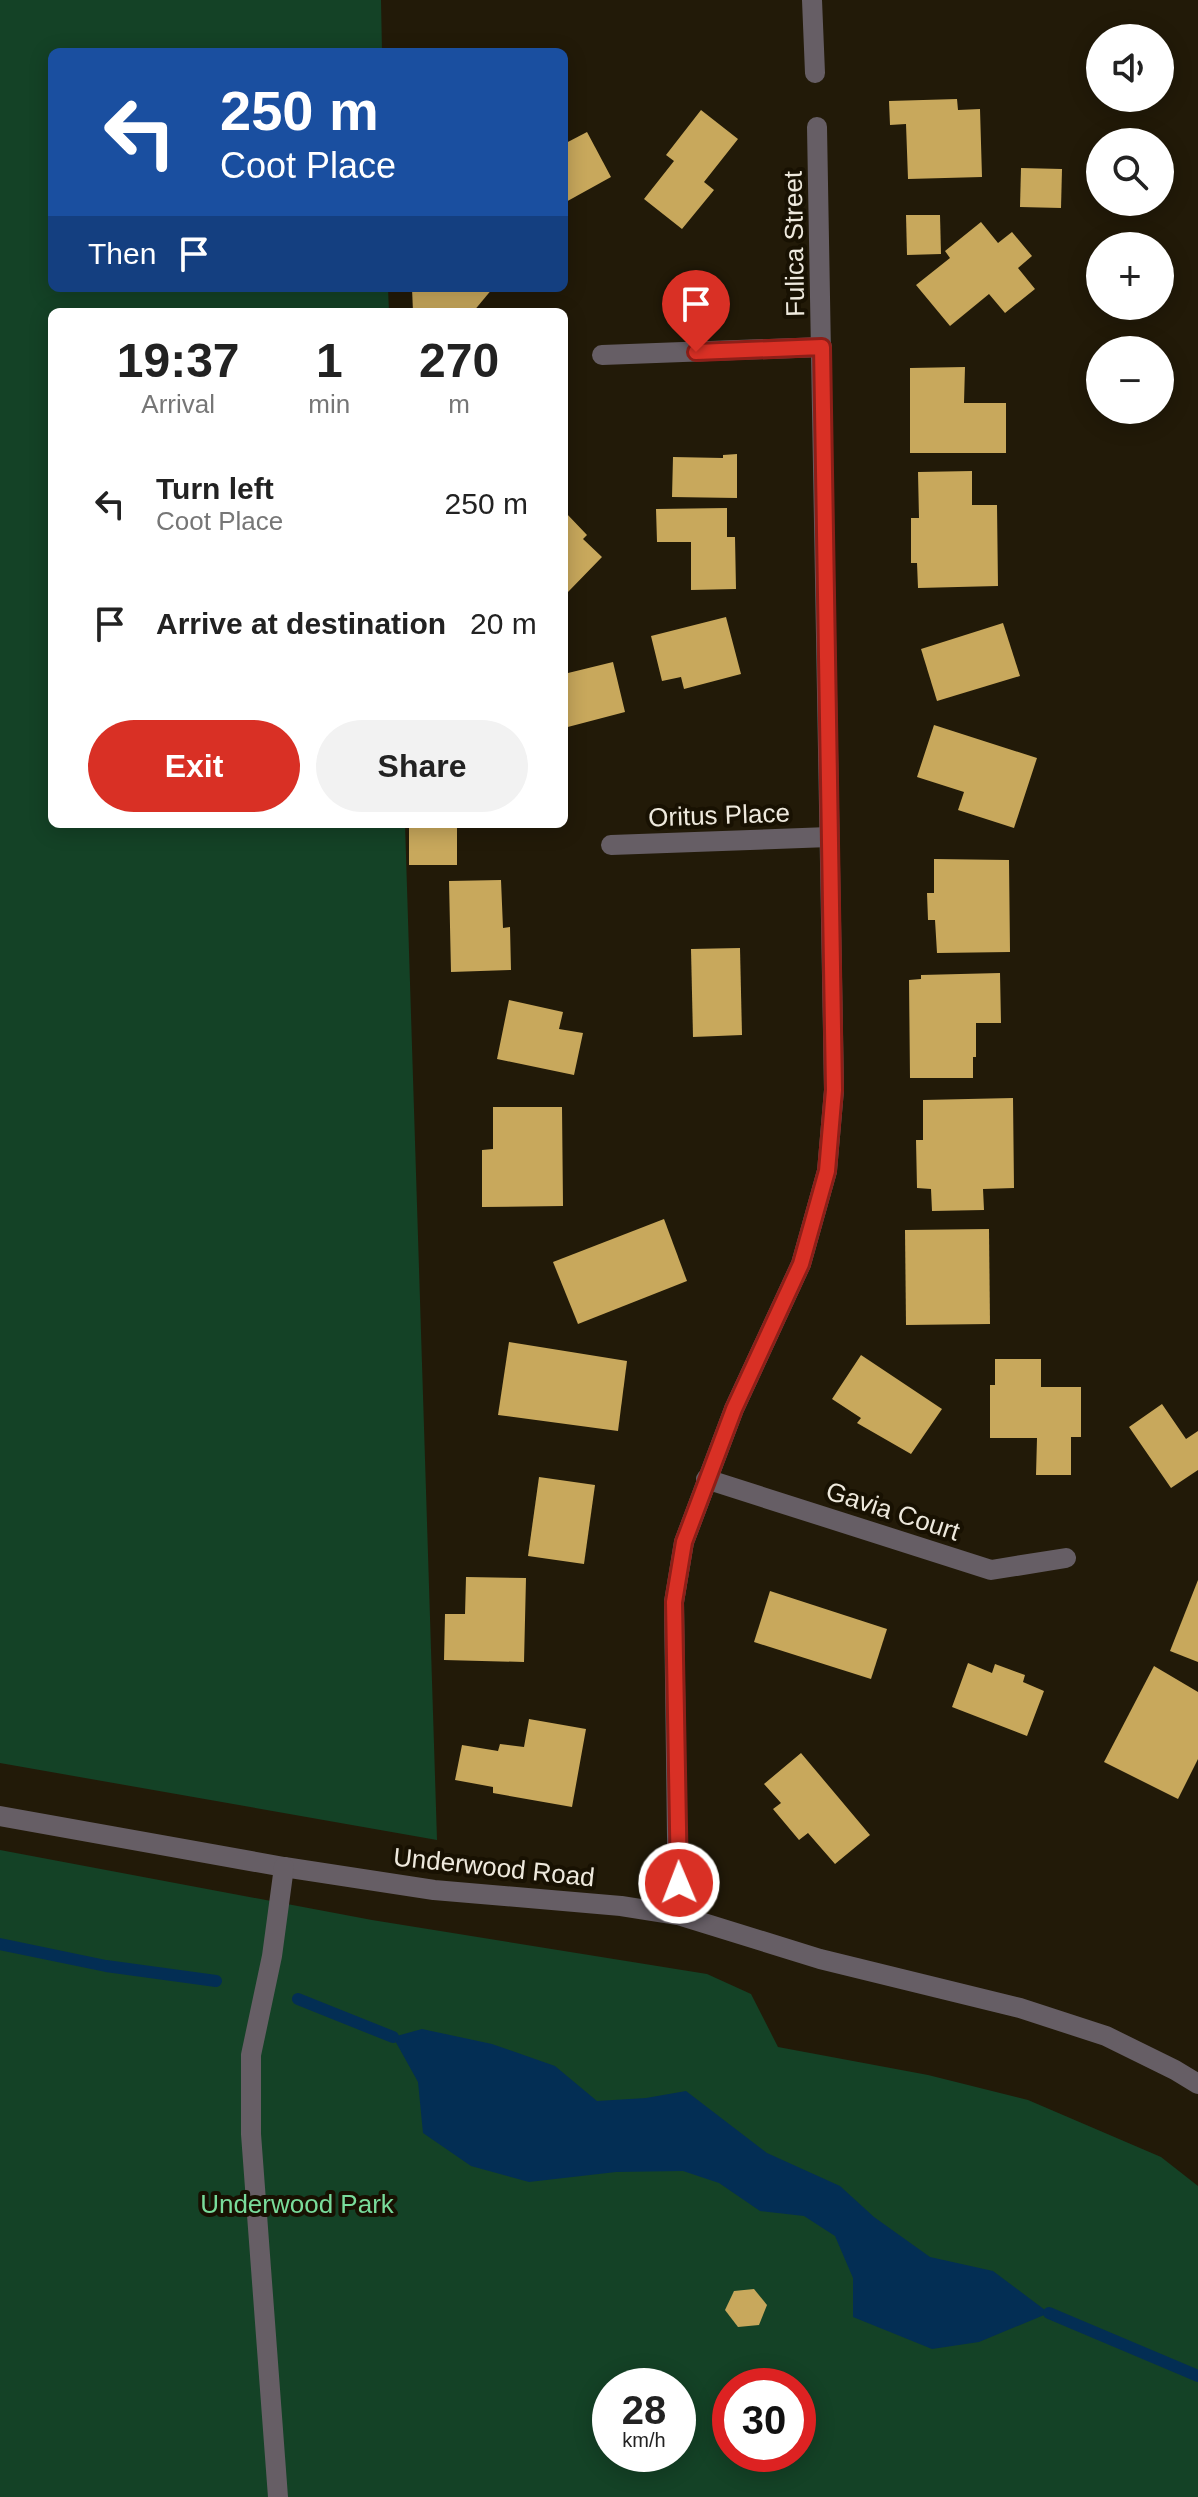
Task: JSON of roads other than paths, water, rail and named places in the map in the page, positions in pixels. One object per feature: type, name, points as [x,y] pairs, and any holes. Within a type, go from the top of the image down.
[{"type":"street","points":[[812,0],[815,73]]},
{"type":"street","name":"Fulica Street","points":[[678,1915],[674,1602],[684,1542],[734,1409],[801,1264],[827,1171],[834,1090],[817,127]]},
{"type":"street","points":[[602,355],[822,347]]},
{"type":"street","name":"Oritus Place","points":[[611,845],[829,837]]},
{"type":"street","name":"Gavia Court","points":[[706,1479],[991,1570],[1066,1558]]},
{"type":"street","name":"Underwood Road","points":[[0,1816],[284,1867],[434,1890],[621,1906],[678,1915],[820,1959],[1035,2013],[1106,2036],[1198,2084]]},
{"type":"street","points":[[278,2497],[251,2134],[251,2055],[272,1956],[284,1867]]},
{"type":"water","points":[[422,2029],[492,2044],[555,2066],[597,2101],[646,2098],[686,2091],[767,2153],[840,2186],[874,2217],[930,2257],[993,2271],[1049,2313],[979,2342],[932,2349],[853,2317],[853,2278],[835,2236],[804,2216],[760,2211],[719,2183],[683,2171],[616,2172],[529,2182],[471,2166],[423,2133],[418,2082],[393,2037]]},
{"type":"waterway","points":[[0,1944],[106,1966],[216,1981]]},
{"type":"waterway","points":[[298,1999],[393,2037]]},
{"type":"waterway","points":[[1049,2313],[1198,2376]]},
{"type":"park label","name":"Underwood Park","points":[[297,2204]]}]
